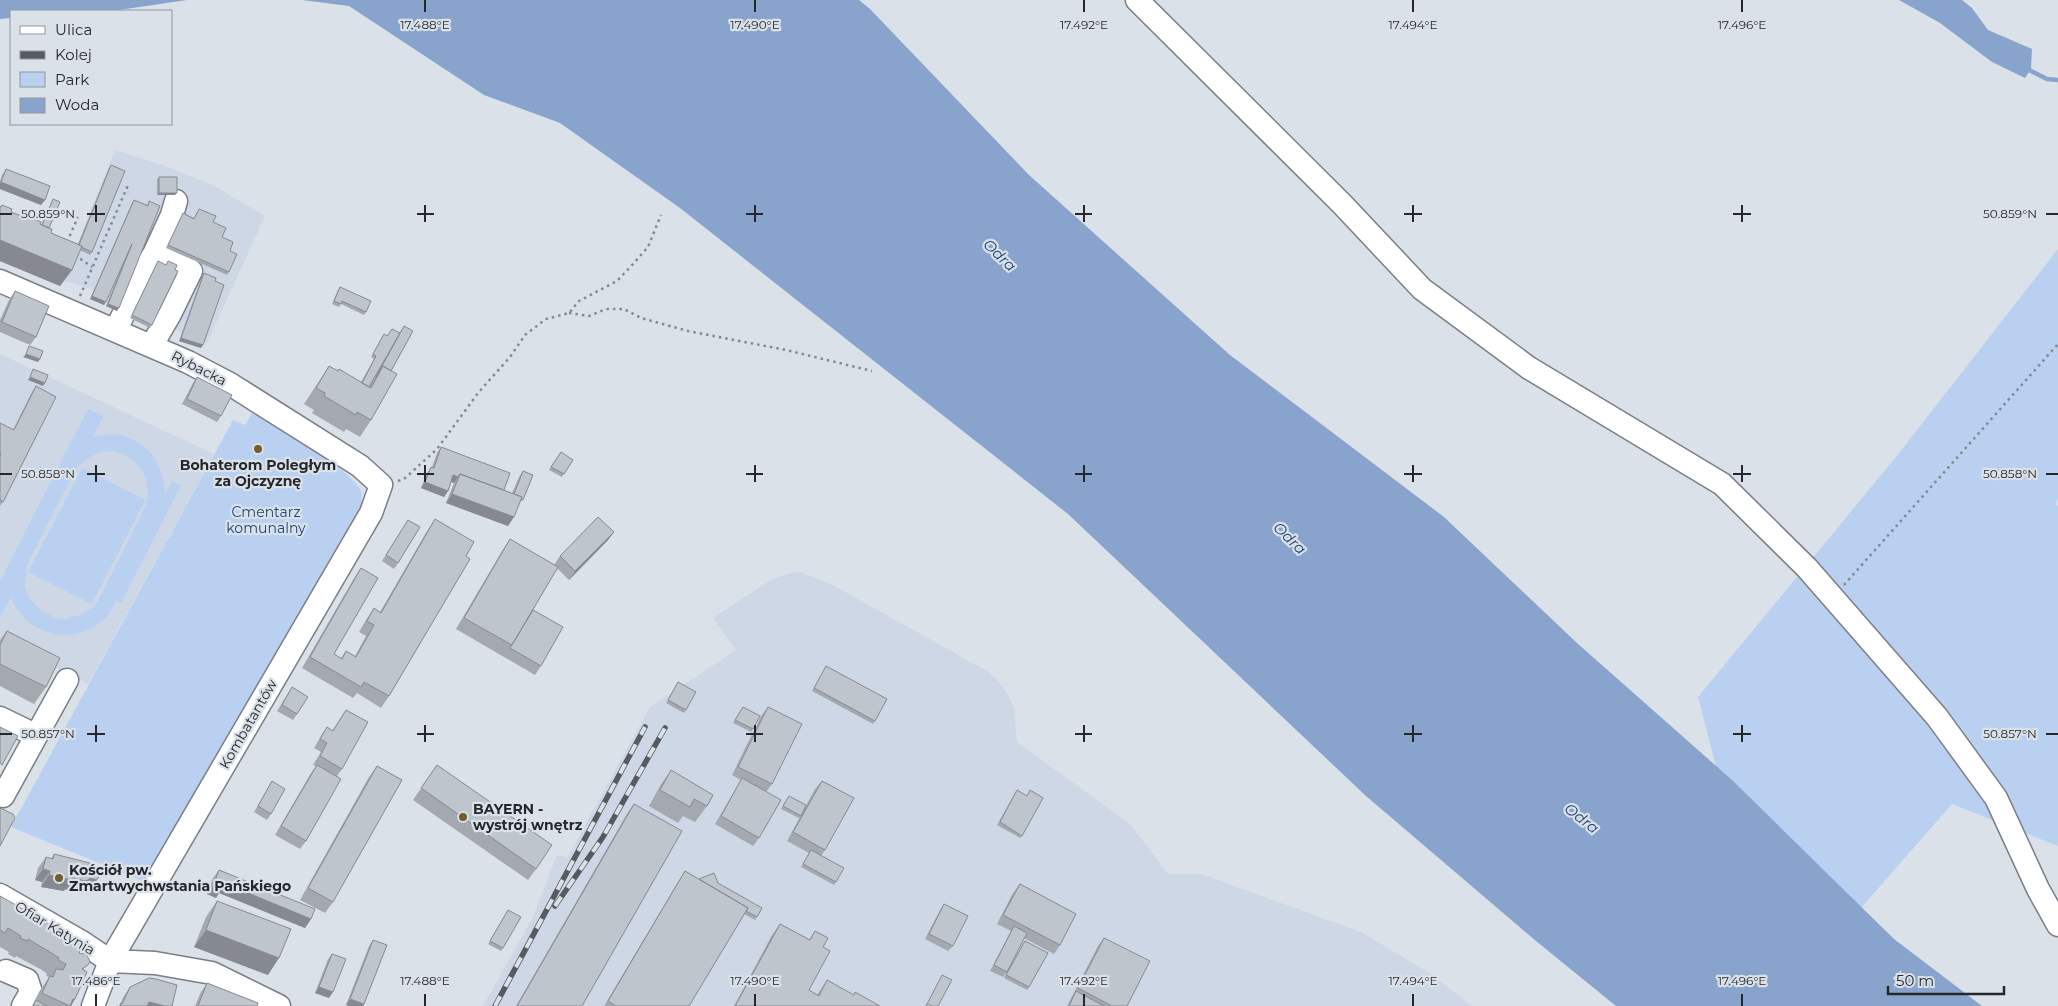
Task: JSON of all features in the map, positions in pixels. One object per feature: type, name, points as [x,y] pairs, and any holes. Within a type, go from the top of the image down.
[{"type":"street","points":[[1137,0],[1343,204],[1422,289],[1529,368],[1722,484],[1807,568],[1937,717],[1996,798],[2038,890],[2058,925]]},
{"type":"street","points":[[116,330],[172,216],[176,201]]},
{"type":"street","points":[[152,345],[191,271],[184,263],[168,255],[154,254]]},
{"type":"street","name":"Rybacka","points":[[0,282],[152,345],[230,384],[360,466],[382,485]]},
{"type":"street","name":"Kombatantów","points":[[93,1006],[110,962],[367,521],[382,485]]},
{"type":"street","points":[[3,796],[67,680]]},
{"type":"street","points":[[0,718],[36,735]]},
{"type":"street","name":"Ofiar Katynia","points":[[0,895],[110,962]]},
{"type":"street","points":[[110,962],[155,963],[212,973],[274,1005]]},
{"type":"street","points":[[6,971],[27,980],[31,992],[24,1006]]},
{"type":"path","points":[[74,312],[130,183]]},
{"type":"path","points":[[569,314],[579,301],[617,281],[634,263],[648,247],[661,216]]},
{"type":"path","points":[[64,248],[78,217]]},
{"type":"path","points":[[70,252],[92,267]]},
{"type":"path","points":[[382,485],[404,479],[437,449],[478,392],[510,357],[525,335],[546,319],[569,314],[589,316],[606,309],[624,309],[641,318],[688,331],[786,350],[872,372]]},
{"type":"path","points":[[1840,589],[2058,344]]},
{"type":"shaded area","points":[[115,150],[165,166],[213,185],[265,216],[207,343],[107,299],[90,299],[94,290],[63,280]]},
{"type":"shaded area","points":[[0,354],[214,454],[88,684],[0,639]]},
{"type":"shaded area","points":[[800,572],[829,583],[987,671],[998,681],[1014,708],[1017,742],[1130,824],[1168,874],[1201,874],[1361,932],[1428,972],[1472,1006],[483,1006],[532,919],[557,855],[567,858],[650,707],[736,650],[713,618],[771,580],[787,574]]},
{"type":"green space","points":[[2058,249],[2058,498],[2056,504],[2058,506],[2058,846],[1952,804],[1847,924],[1726,805],[1698,697],[1896,457]]},
{"type":"green space","points":[[88,409],[103,416],[93,437],[108,435],[134,440],[153,455],[163,480],[165,494],[172,481],[181,485],[121,603],[116,601],[105,618],[91,629],[65,635],[51,633],[38,628],[17,610],[11,597],[0,618],[0,581]],"holes":[[[113,451],[131,458],[137,464],[146,479],[148,488],[145,507],[98,601],[93,607],[80,615],[65,619],[55,618],[40,610],[30,599],[25,587],[27,565],[76,469],[84,461],[96,454]]]},
{"type":"green space","name":"Cmentarz komunalny","points":[[252,413],[342,470],[361,491],[361,508],[143,881],[11,827],[233,420],[245,425]]},
{"type":"green space","points":[[82,468],[145,500],[92,604],[28,572]]},
{"type":"water","points":[[0,0],[187,0],[119,10],[10,10],[10,18],[0,19]]},
{"type":"water","name":"Odra","points":[[302,0],[859,0],[870,9],[1029,175],[1230,355],[1444,517],[1577,643],[1732,780],[1894,939],[1982,1006],[1616,1006],[1536,941],[1366,796],[1068,514],[680,208],[560,123],[484,95],[349,6]]},
{"type":"water","points":[[1899,0],[1962,0],[1972,8],[1988,30],[2032,49],[2031,69],[2025,78],[1992,62],[1940,23]]},
{"type":"building","points":[[111,165],[125,171],[92,252],[79,245]]},
{"type":"building","points":[[6,169],[50,186],[45,200],[1,182]]},
{"type":"building","points":[[159,177],[177,177],[177,193],[159,193]]},
{"type":"building","points":[[53,199],[60,202],[49,228],[42,225]]},
{"type":"building","points":[[134,200],[148,206],[149,201],[160,206],[119,308],[108,304],[132,244],[106,302],[92,296]]},
{"type":"building","points":[[2,205],[12,209],[11,212],[41,222],[40,224],[52,229],[51,233],[82,246],[72,270],[0,240],[0,207]]},
{"type":"building","points":[[199,209],[216,216],[213,222],[226,228],[222,237],[233,242],[230,251],[237,254],[229,272],[168,245],[183,213],[194,219]]},
{"type":"building","points":[[158,261],[166,265],[168,261],[177,265],[175,270],[178,271],[152,325],[132,315]]},
{"type":"building","points":[[204,273],[216,278],[215,281],[224,285],[203,345],[181,338]]},
{"type":"building","points":[[340,287],[371,301],[366,312],[342,301],[341,304],[334,301]]},
{"type":"building","points":[[15,291],[49,306],[36,337],[2,322]]},
{"type":"building","points":[[404,326],[413,331],[391,371],[383,366],[376,377]]},
{"type":"building","points":[[392,329],[400,333],[369,387],[362,383],[376,356],[373,354],[384,334],[387,336]]},
{"type":"building","points":[[29,346],[43,351],[40,359],[26,354]]},
{"type":"building","points":[[329,366],[338,371],[339,369],[371,388],[383,366],[397,374],[371,420],[357,412],[356,415],[324,396],[325,393],[316,388]]},
{"type":"building","points":[[33,369],[48,375],[45,383],[30,377]]},
{"type":"building","points":[[197,377],[232,395],[221,416],[187,399]]},
{"type":"building","points":[[36,386],[56,397],[3,502],[0,500],[0,423],[14,430]]},
{"type":"building","points":[[441,447],[510,473],[504,490],[460,474],[458,477],[453,475],[448,491],[425,482],[431,467],[434,468]]},
{"type":"building","points":[[561,452],[573,460],[564,474],[551,467]]},
{"type":"building","points":[[523,471],[533,475],[523,500],[521,500],[522,497],[514,494]]},
{"type":"building","points":[[460,474],[522,497],[514,517],[452,494]]},
{"type":"building","points":[[598,517],[614,532],[575,571],[560,556]]},
{"type":"building","points":[[435,519],[474,542],[466,556],[470,559],[389,696],[364,682],[361,687],[310,657],[361,568],[378,578],[334,654],[342,659],[346,651],[356,657],[374,625],[367,621],[374,608],[381,613]]},
{"type":"building","points":[[408,520],[420,527],[398,563],[386,555]]},
{"type":"building","points":[[510,539],[558,567],[512,645],[464,618]]},
{"type":"building","points":[[533,610],[563,627],[541,666],[510,648]]},
{"type":"building","points":[[7,631],[60,658],[46,687],[0,664],[0,645]]},
{"type":"building","points":[[826,666],[887,699],[875,721],[814,688]]},
{"type":"building","points":[[678,682],[696,692],[686,710],[668,700]]},
{"type":"building","points":[[292,687],[308,697],[297,714],[282,705]]},
{"type":"building","points":[[743,707],[760,716],[753,729],[735,720]]},
{"type":"building","points":[[768,707],[802,724],[772,784],[738,767]]},
{"type":"building","points":[[346,710],[368,722],[342,769],[320,756],[327,743],[320,739],[327,727],[333,731]]},
{"type":"building","points":[[0,727],[18,736],[2,765],[0,763]]},
{"type":"building","points":[[317,765],[341,779],[306,841],[281,826]]},
{"type":"building","points":[[437,765],[552,845],[536,869],[421,788]]},
{"type":"building","points":[[377,766],[402,780],[333,902],[308,888]]},
{"type":"building","points":[[671,770],[713,795],[707,806],[694,799],[690,807],[660,790]]},
{"type":"building","points":[[742,778],[781,800],[759,838],[721,816]]},
{"type":"building","points":[[272,781],[285,789],[271,814],[258,806]]},
{"type":"building","points":[[822,781],[854,798],[825,850],[793,832]]},
{"type":"building","points":[[1017,790],[1027,796],[1030,790],[1043,798],[1022,836],[1000,822]]},
{"type":"building","points":[[789,796],[806,805],[801,816],[783,806]]},
{"type":"building","points":[[634,804],[682,831],[582,1006],[517,1006]]},
{"type":"building","points":[[0,808],[13,814],[15,818],[0,846]]},
{"type":"building","points":[[811,850],[844,868],[836,882],[803,864]]},
{"type":"building","points":[[54,854],[90,863],[93,870],[99,871],[100,876],[96,880],[91,878],[86,881],[49,875],[50,871],[43,869],[46,857],[53,859]]},
{"type":"building","points":[[219,870],[315,909],[311,919],[224,883],[222,889],[213,886]]},
{"type":"building","points":[[685,871],[748,908],[689,1006],[616,1006],[608,1001]]},
{"type":"building","points":[[714,873],[718,883],[762,908],[757,917],[746,911],[748,908],[699,879]]},
{"type":"building","points":[[1020,884],[1076,914],[1060,945],[1003,915]]},
{"type":"building","points":[[0,896],[84,944],[79,953],[86,954],[90,961],[82,969],[87,972],[70,1006],[42,993],[50,976],[53,977],[56,969],[63,970],[66,964],[28,939],[27,941],[20,938],[21,936],[8,928],[5,933],[0,930]]},
{"type":"building","points":[[217,901],[291,929],[279,958],[206,930]]},
{"type":"building","points":[[944,904],[968,916],[953,946],[929,934]]},
{"type":"building","points":[[508,910],[521,917],[503,948],[490,941]]},
{"type":"building","points":[[780,924],[810,940],[815,931],[828,938],[823,947],[830,951],[809,990],[819,996],[827,980],[854,995],[855,992],[880,1006],[735,1006]]},
{"type":"building","points":[[1014,926],[1027,933],[1007,972],[994,965]]},
{"type":"building","points":[[1104,938],[1150,961],[1127,1006],[1112,1006],[1078,988]]},
{"type":"building","points":[[373,940],[387,945],[364,1004],[350,999]]},
{"type":"building","points":[[1025,941],[1048,953],[1029,987],[1006,975]]},
{"type":"building","points":[[332,954],[346,959],[333,992],[319,987]]},
{"type":"building","points":[[942,975],[952,980],[938,1006],[928,1004],[926,1006]]},
{"type":"building","points":[[149,978],[177,985],[172,1006],[149,1002],[147,1006],[120,1006],[130,987]]},
{"type":"building","points":[[207,983],[258,1003],[257,1006],[198,1006]]},
{"type":"building","points":[[1076,991],[1104,1006],[1069,1006]]},
{"type":"building","points":[[36,1000],[47,1006],[33,1006]]},
{"type":"waterway","points":[[2027,69],[2047,79],[2058,80]]},
{"type":"railway","points":[[495,1006],[645,727]]},
{"type":"railway","points":[[555,906],[603,837],[665,728]]},
{"type":"place","name":"Bohaterom Poległym za Ojczyznę","points":[[258,449]]},
{"type":"place","name":"BAYERN - wystrój wnętrz","points":[[463,817]]},
{"type":"place","name":"Kościół pw. Zmartwychwstania Pańskiego","points":[[59,878]]}]
